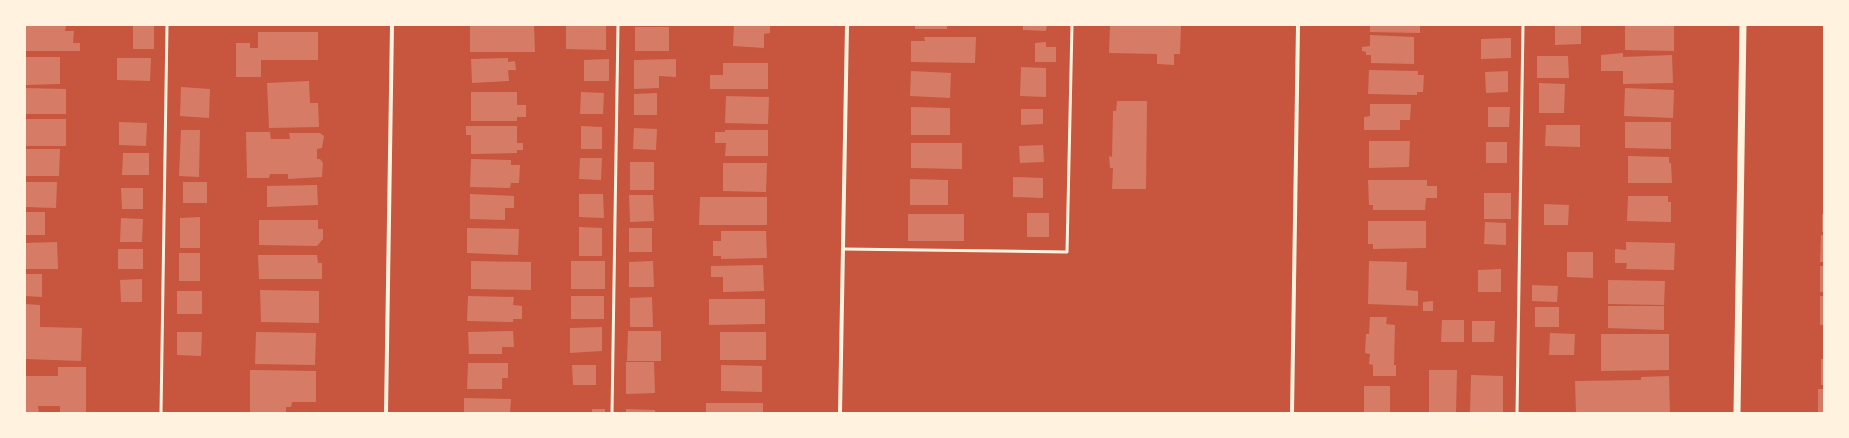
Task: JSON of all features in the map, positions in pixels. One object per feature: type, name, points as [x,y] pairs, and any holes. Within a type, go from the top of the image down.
[{"type":"street","points":[[386,413],[392,25]]},
{"type":"street","points":[[840,413],[847,25]]},
{"type":"street","points":[[1292,413],[1298,25]]},
{"type":"street","points":[[1738,413],[1742,25]]},
{"type":"lane","points":[[161,413],[167,25]]},
{"type":"lane","points":[[612,413],[618,25]]},
{"type":"lane","points":[[843,249],[1067,252],[1072,25]]},
{"type":"lane","points":[[1517,413],[1523,25]]},
{"type":"building","points":[[133,25],[154,25],[154,49],[133,49]]},
{"type":"building","points":[[470,25],[534,25],[535,52],[470,52]]},
{"type":"building","points":[[566,25],[606,25],[606,50],[566,49]]},
{"type":"building","points":[[734,25],[770,25],[770,33],[764,34],[764,48],[733,46]]},
{"type":"building","points":[[915,25],[947,25],[947,29],[915,29]]},
{"type":"building","points":[[1023,25],[1047,25],[1046,31],[1023,30]]},
{"type":"building","points":[[1110,25],[1181,25],[1180,54],[1174,54],[1174,65],[1157,64],[1157,54],[1109,53]]},
{"type":"building","points":[[1370,25],[1420,25],[1420,33],[1370,32]]},
{"type":"building","points":[[1555,25],[1581,25],[1581,44],[1555,45]]},
{"type":"building","points":[[1625,25],[1674,25],[1674,51],[1625,50]]},
{"type":"building","points":[[25,26],[66,26],[65,31],[74,31],[73,43],[80,43],[80,51],[25,51]]},
{"type":"building","points":[[635,27],[669,27],[669,51],[635,51]]},
{"type":"building","points":[[258,32],[318,32],[318,60],[261,60],[261,77],[236,77],[236,43],[250,43],[250,48],[258,48]]},
{"type":"building","points":[[1370,35],[1414,37],[1414,64],[1371,63],[1371,55],[1366,55],[1366,52],[1362,51],[1362,47],[1370,46]]},
{"type":"building","points":[[924,37],[976,37],[975,63],[911,62],[911,41],[925,41]]},
{"type":"building","points":[[1511,38],[1511,58],[1481,59],[1481,39]]},
{"type":"building","points":[[1046,42],[1046,47],[1056,47],[1056,62],[1035,62],[1035,43]]},
{"type":"building","points":[[1623,53],[1623,57],[1672,55],[1673,83],[1623,84],[1623,71],[1601,71],[1601,55]]},
{"type":"building","points":[[1537,56],[1568,56],[1569,78],[1537,78]]},
{"type":"building","points":[[25,57],[60,57],[60,84],[25,85]]},
{"type":"building","points":[[117,58],[151,58],[150,81],[117,80]]},
{"type":"building","points":[[508,58],[508,62],[515,61],[516,70],[508,70],[509,81],[472,83],[471,59]]},
{"type":"building","points":[[609,59],[609,81],[584,81],[584,60]]},
{"type":"building","points":[[676,59],[676,77],[659,76],[659,88],[634,89],[634,60]]},
{"type":"building","points":[[723,63],[768,63],[768,89],[710,89],[710,75],[723,75]]},
{"type":"building","points":[[1021,67],[1046,68],[1046,97],[1020,96]]},
{"type":"building","points":[[1369,70],[1418,71],[1418,75],[1424,75],[1423,92],[1417,92],[1417,95],[1368,94]]},
{"type":"building","points":[[911,71],[951,73],[950,98],[910,96]]},
{"type":"building","points":[[1508,71],[1508,92],[1486,93],[1485,72]]},
{"type":"building","points":[[309,81],[310,103],[318,103],[319,127],[269,128],[267,83]]},
{"type":"building","points":[[1539,83],[1565,84],[1564,113],[1539,113]]},
{"type":"building","points":[[181,87],[210,89],[209,118],[180,116]]},
{"type":"building","points":[[25,88],[66,89],[66,114],[25,114]]},
{"type":"building","points":[[1625,88],[1674,90],[1673,118],[1624,116]]},
{"type":"building","points":[[471,92],[517,92],[517,105],[526,105],[526,117],[517,117],[517,121],[471,121]]},
{"type":"building","points":[[581,92],[604,93],[603,114],[580,114]]},
{"type":"building","points":[[657,93],[657,115],[634,115],[634,94]]},
{"type":"building","points":[[726,96],[769,97],[768,124],[725,123]]},
{"type":"building","points":[[1117,101],[1147,101],[1146,189],[1112,189],[1113,168],[1110,168],[1109,156],[1112,157],[1113,111],[1116,111]]},
{"type":"building","points":[[1370,104],[1411,104],[1410,120],[1400,120],[1400,130],[1364,130],[1364,117],[1370,116]]},
{"type":"building","points":[[911,107],[950,108],[950,135],[911,135]]},
{"type":"building","points":[[1488,107],[1510,107],[1509,127],[1488,127]]},
{"type":"building","points":[[1021,109],[1043,109],[1043,124],[1021,125]]},
{"type":"building","points":[[25,119],[66,119],[66,146],[25,146]]},
{"type":"building","points":[[119,122],[147,123],[146,146],[119,145]]},
{"type":"building","points":[[1625,122],[1671,122],[1671,149],[1625,148]]},
{"type":"building","points":[[1546,125],[1580,125],[1580,147],[1545,146]]},
{"type":"building","points":[[466,126],[517,126],[517,143],[523,143],[523,150],[517,150],[517,153],[471,154],[471,135],[466,135]]},
{"type":"building","points":[[581,126],[602,127],[602,149],[581,149]]},
{"type":"building","points":[[634,128],[657,129],[656,150],[633,149]]},
{"type":"building","points":[[181,130],[200,130],[199,177],[179,176]]},
{"type":"building","points":[[725,130],[768,130],[768,156],[725,156],[726,143],[715,143],[715,132],[725,132]]},
{"type":"building","points":[[246,132],[270,132],[271,139],[290,139],[289,133],[320,133],[324,136],[322,148],[317,149],[317,159],[320,159],[323,163],[322,177],[288,179],[288,174],[270,174],[269,178],[247,178]]},
{"type":"building","points":[[1369,141],[1410,141],[1409,167],[1369,168]]},
{"type":"building","points":[[1486,142],[1507,142],[1507,163],[1486,163]]},
{"type":"building","points":[[911,143],[962,143],[962,169],[911,168]]},
{"type":"building","points":[[1043,145],[1044,162],[1020,163],[1019,146]]},
{"type":"building","points":[[25,149],[60,149],[59,176],[25,176]]},
{"type":"building","points":[[123,153],[149,153],[149,175],[122,175]]},
{"type":"building","points":[[1628,156],[1669,157],[1669,163],[1671,163],[1672,183],[1628,183]]},
{"type":"building","points":[[580,158],[602,158],[601,180],[579,179]]},
{"type":"building","points":[[471,159],[511,160],[511,165],[520,165],[519,183],[511,183],[510,188],[470,187]]},
{"type":"building","points":[[630,162],[654,162],[654,190],[630,190]]},
{"type":"building","points":[[723,163],[767,163],[766,192],[723,191]]},
{"type":"building","points":[[1013,177],[1043,178],[1043,198],[1013,197]]},
{"type":"building","points":[[910,179],[948,180],[948,205],[910,205]]},
{"type":"building","points":[[1368,180],[1427,180],[1427,186],[1437,186],[1437,198],[1426,198],[1425,210],[1373,210],[1373,205],[1369,205]]},
{"type":"building","points":[[25,182],[57,182],[56,208],[25,207]]},
{"type":"building","points":[[183,182],[207,182],[207,203],[183,203]]},
{"type":"building","points":[[317,185],[318,205],[267,207],[267,186]]},
{"type":"building","points":[[121,188],[143,188],[143,209],[122,209]]},
{"type":"building","points":[[1484,193],[1511,193],[1511,219],[1484,219]]},
{"type":"building","points":[[470,194],[514,196],[514,208],[505,208],[505,220],[470,219]]},
{"type":"building","points":[[579,194],[603,194],[604,218],[579,217]]},
{"type":"building","points":[[629,195],[653,195],[654,221],[630,222]]},
{"type":"building","points":[[1628,196],[1668,196],[1668,202],[1671,202],[1671,222],[1627,221]]},
{"type":"building","points":[[700,197],[767,197],[767,225],[699,225]]},
{"type":"building","points":[[1544,204],[1569,205],[1568,225],[1544,225]]},
{"type":"building","points":[[25,212],[45,212],[45,235],[25,235]]},
{"type":"building","points":[[1027,213],[1049,213],[1049,237],[1027,237]]},
{"type":"building","points":[[908,214],[964,214],[964,241],[908,241]]},
{"type":"building","points":[[1822,214],[1824,214],[1824,232],[1822,232]]},
{"type":"building","points":[[200,217],[200,248],[180,248],[180,218]]},
{"type":"building","points":[[121,218],[143,219],[142,242],[120,242]]},
{"type":"building","points":[[259,220],[318,220],[318,229],[323,229],[323,239],[317,246],[259,245]]},
{"type":"building","points":[[1368,221],[1426,221],[1426,248],[1373,249],[1373,244],[1368,244]]},
{"type":"building","points":[[1485,222],[1506,223],[1506,245],[1484,244]]},
{"type":"building","points":[[579,227],[602,228],[602,256],[579,256]]},
{"type":"building","points":[[467,228],[519,229],[518,255],[467,253]]},
{"type":"building","points":[[629,228],[652,228],[652,252],[629,252]]},
{"type":"building","points":[[721,231],[766,231],[767,258],[721,259],[721,256],[713,256],[713,241],[721,241]]},
{"type":"building","points":[[1821,235],[1824,235],[1824,262],[1820,262]]},
{"type":"building","points":[[57,242],[58,269],[25,269],[25,243]]},
{"type":"building","points":[[1626,242],[1675,243],[1674,270],[1626,269],[1627,263],[1615,263],[1615,249],[1626,250]]},
{"type":"building","points":[[118,249],[143,249],[143,269],[118,269]]},
{"type":"building","points":[[1567,252],[1593,252],[1593,278],[1567,277]]},
{"type":"building","points":[[179,253],[200,253],[200,281],[179,281]]},
{"type":"building","points":[[258,255],[317,255],[318,263],[322,263],[322,279],[259,279]]},
{"type":"building","points":[[471,261],[531,262],[531,290],[471,289]]},
{"type":"building","points":[[571,261],[605,261],[605,289],[571,289]]},
{"type":"building","points":[[653,261],[654,287],[629,287],[629,262]]},
{"type":"building","points":[[1369,261],[1407,262],[1406,290],[1418,291],[1418,306],[1368,304]]},
{"type":"building","points":[[763,265],[764,291],[723,292],[723,277],[711,277],[711,266]]},
{"type":"building","points":[[1820,266],[1824,266],[1824,292],[1820,292]]},
{"type":"building","points":[[1501,269],[1501,292],[1478,292],[1478,270]]},
{"type":"building","points":[[25,274],[42,274],[42,297],[25,296]]},
{"type":"building","points":[[142,279],[142,302],[121,302],[120,280]]},
{"type":"building","points":[[1608,280],[1665,281],[1664,305],[1608,304]]},
{"type":"building","points":[[1532,285],[1558,286],[1557,302],[1532,301]]},
{"type":"building","points":[[260,290],[319,291],[319,323],[261,322]]},
{"type":"building","points":[[177,291],[202,291],[202,314],[177,314]]},
{"type":"building","points":[[468,296],[514,297],[513,305],[522,306],[522,319],[513,319],[513,322],[467,321]]},
{"type":"building","points":[[571,296],[604,296],[604,319],[571,319]]},
{"type":"building","points":[[1820,296],[1824,296],[1824,325],[1820,325]]},
{"type":"building","points":[[652,297],[653,327],[630,327],[630,298]]},
{"type":"building","points":[[709,299],[765,299],[765,324],[709,325]]},
{"type":"building","points":[[1433,301],[1433,311],[1423,311],[1423,302]]},
{"type":"building","points":[[25,304],[40,305],[40,327],[82,328],[81,361],[25,359]]},
{"type":"building","points":[[1608,306],[1664,306],[1664,330],[1608,328]]},
{"type":"building","points":[[1535,307],[1559,307],[1559,327],[1535,327]]},
{"type":"building","points":[[1370,317],[1387,317],[1386,324],[1395,325],[1394,365],[1396,365],[1396,376],[1373,376],[1373,365],[1369,364],[1370,354],[1365,353],[1366,334],[1369,334]]},
{"type":"building","points":[[1442,320],[1464,320],[1464,342],[1441,342]]},
{"type":"building","points":[[1472,321],[1495,321],[1494,342],[1472,342]]},
{"type":"building","points":[[602,327],[602,351],[570,353],[570,328]]},
{"type":"building","points":[[513,331],[514,347],[502,347],[502,354],[469,354],[468,332]]},
{"type":"building","points":[[628,331],[661,331],[661,361],[627,361]]},
{"type":"building","points":[[177,332],[202,332],[201,356],[177,355]]},
{"type":"building","points":[[256,332],[316,333],[315,365],[255,364]]},
{"type":"building","points":[[720,332],[766,332],[766,360],[720,360]]},
{"type":"building","points":[[1550,333],[1575,334],[1574,355],[1549,355]]},
{"type":"building","points":[[1601,334],[1669,334],[1669,370],[1601,371]]},
{"type":"building","points":[[1821,359],[1824,359],[1824,385],[1821,385]]},
{"type":"building","points":[[626,362],[654,362],[655,393],[626,394]]},
{"type":"building","points":[[468,363],[508,363],[508,378],[502,378],[502,389],[467,389]]},
{"type":"building","points":[[572,365],[596,365],[596,385],[573,385]]},
{"type":"building","points":[[721,365],[762,366],[762,392],[721,391]]},
{"type":"building","points":[[58,367],[86,367],[86,413],[60,413],[60,406],[38,406],[39,413],[25,413],[25,376],[58,376]]},
{"type":"building","points":[[250,370],[316,371],[316,402],[292,402],[291,407],[286,407],[286,412],[250,412]]},
{"type":"building","points":[[1429,370],[1457,370],[1456,413],[1429,413]]},
{"type":"building","points":[[1471,375],[1503,376],[1503,413],[1470,413]]},
{"type":"building","points":[[1669,376],[1670,413],[1576,413],[1575,381],[1641,380],[1641,377]]},
{"type":"building","points":[[1364,386],[1390,386],[1390,413],[1364,413]]},
{"type":"building","points":[[1818,389],[1824,389],[1824,413],[1818,413]]},
{"type":"building","points":[[464,398],[511,399],[510,413],[464,413]]},
{"type":"building","points":[[706,403],[763,403],[763,413],[706,413]]},
{"type":"building","points":[[592,409],[605,409],[605,413],[592,413]]},
{"type":"building","points":[[626,409],[655,410],[655,413],[626,413]]}]
